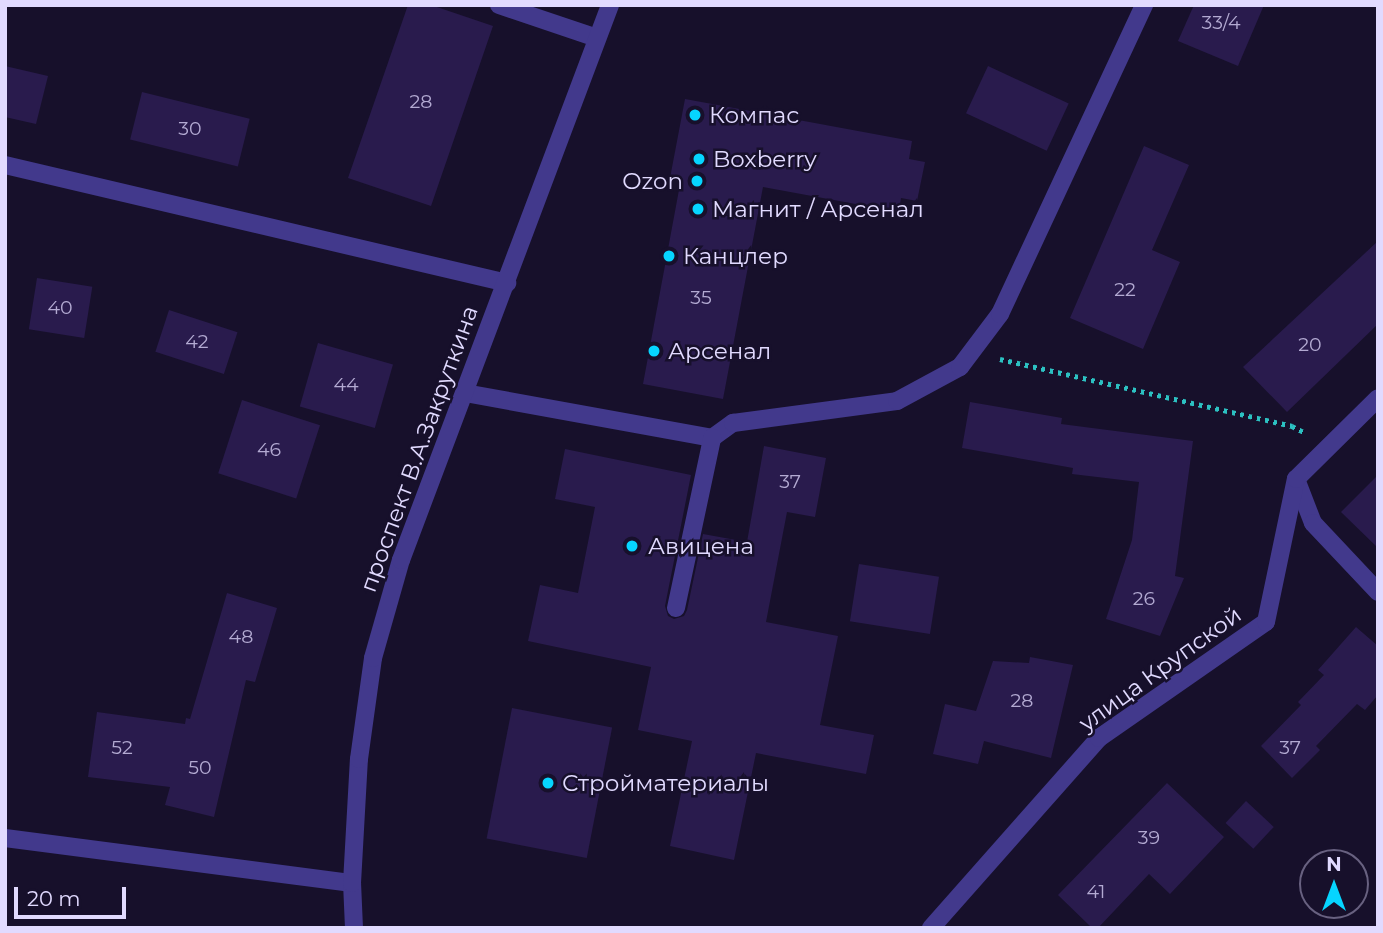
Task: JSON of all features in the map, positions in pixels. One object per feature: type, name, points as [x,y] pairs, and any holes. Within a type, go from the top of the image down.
[{"type":"street","points":[[499,5],[597,38]]},
{"type":"street","name":"проспект В.А.Закруткина","points":[[354,928],[352,883],[359,760],[373,658],[401,560],[610,5]]},
{"type":"street","points":[[676,608],[712,438],[733,423],[897,401],[960,367],[971,353],[1000,314],[1144,5]]},
{"type":"street","name":"проспект В.А.Закруткина","points":[[5,164],[507,283]]},
{"type":"street","points":[[465,393],[712,438]]},
{"type":"street","points":[[1378,398],[1296,480],[1313,523],[1378,592]]},
{"type":"street","name":"улица Крупской","points":[[931,928],[1099,738],[1266,622],[1296,480]]},
{"type":"street","points":[[5,838],[352,883]]},
{"type":"path","points":[[971,353],[1292,426],[1329,446]]},
{"type":"building","points":[[408,5],[431,5],[493,26],[431,206],[348,178]]},
{"type":"building","points":[[1194,5],[1264,5],[1238,66],[1178,41]]},
{"type":"building","points":[[5,66],[48,76],[36,124],[5,117]]},
{"type":"building","points":[[988,66],[1069,104],[1047,151],[966,113]]},
{"type":"building","points":[[142,92],[250,119],[238,166],[130,140]]},
{"type":"building","points":[[685,99],[912,141],[909,159],[925,162],[917,201],[901,198],[899,212],[763,187],[723,399],[643,384],[681,179],[670,178]]},
{"type":"building","points":[[1144,146],[1189,165],[1152,250],[1180,262],[1143,349],[1070,318]]},
{"type":"building","points":[[1378,241],[1378,324],[1287,412],[1243,367]]},
{"type":"building","points":[[37,278],[92,287],[84,338],[29,329]]},
{"type":"building","points":[[169,310],[237,332],[224,374],[155,352]]},
{"type":"building","points":[[318,343],[393,364],[375,428],[300,406]]},
{"type":"building","points":[[242,400],[320,425],[296,499],[218,473]]},
{"type":"building","points":[[970,402],[1062,418],[1061,424],[1193,441],[1175,576],[1184,578],[1160,636],[1106,619],[1132,540],[1139,482],[1072,474],[1073,468],[962,448]]},
{"type":"building","points":[[764,446],[826,458],[815,517],[787,512],[766,622],[838,636],[820,725],[874,735],[866,774],[756,753],[734,860],[670,846],[692,741],[638,730],[651,667],[528,641],[540,585],[578,593],[595,507],[555,499],[565,449],[691,475],[665,606],[668,616],[674,619],[684,616],[687,610],[703,534],[747,542]]},
{"type":"building","points":[[1378,475],[1378,548],[1341,512]]},
{"type":"building","points":[[859,564],[939,577],[930,634],[850,621]]},
{"type":"building","points":[[227,593],[277,608],[255,682],[246,680],[214,817],[165,805],[170,787],[88,777],[97,712],[185,724],[186,718],[190,719]]},
{"type":"building","points":[[1356,627],[1378,646],[1378,695],[1365,710],[1357,704],[1316,746],[1320,750],[1292,778],[1261,746],[1301,705],[1298,702],[1324,675],[1318,670]]},
{"type":"building","points":[[1030,657],[1073,665],[1051,758],[984,741],[978,764],[933,754],[945,704],[976,711],[993,661],[1029,663]]},
{"type":"building","name":"Стройматериалы","points":[[512,708],[612,727],[587,858],[487,839]]},
{"type":"building","points":[[1167,783],[1224,837],[1170,894],[1149,874],[1098,928],[1092,928],[1058,895]]},
{"type":"building","points":[[1246,801],[1274,827],[1253,849],[1226,823]]},
{"type":"place","name":"Компас","points":[[695,115]]},
{"type":"place","name":"Boxberry","points":[[699,159]]},
{"type":"place","name":"Ozon","points":[[697,181]]},
{"type":"place","name":"Магнит / Арсенал","points":[[698,209]]},
{"type":"place","name":"Канцлер","points":[[669,256]]},
{"type":"place","name":"Арсенал","points":[[654,351]]},
{"type":"place","name":"Авицена","points":[[632,546]]},
{"type":"place","name":"Стройматериалы","points":[[548,783]]}]
